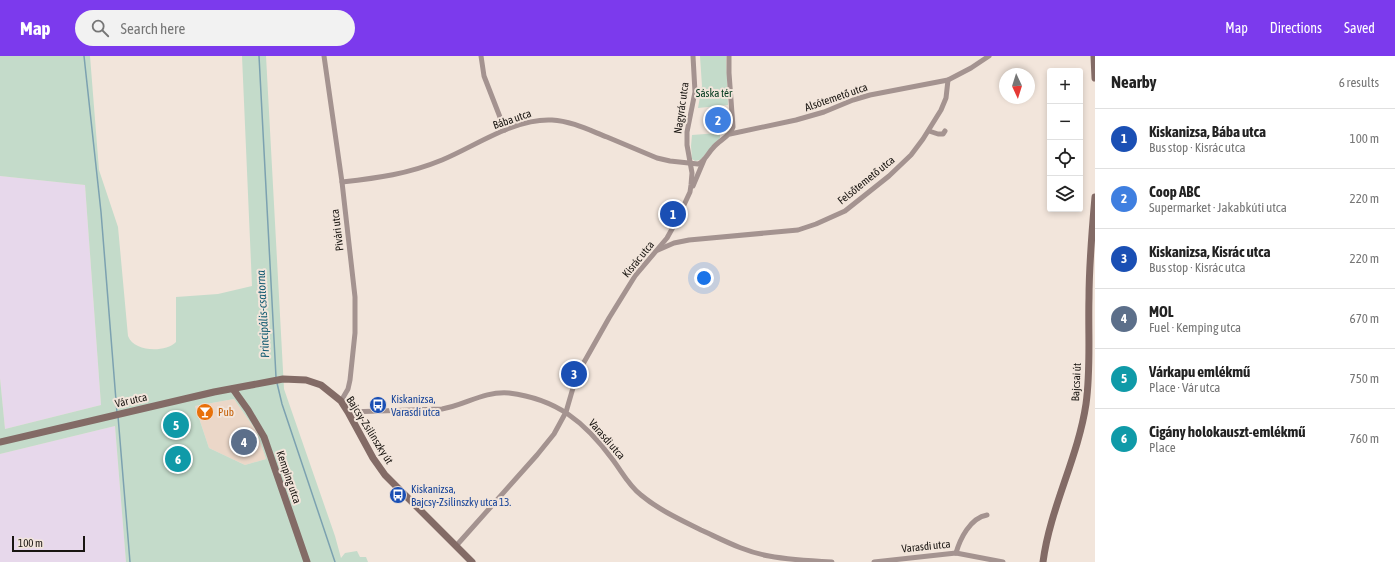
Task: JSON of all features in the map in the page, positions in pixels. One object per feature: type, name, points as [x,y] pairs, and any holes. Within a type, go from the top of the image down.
[{"type":"main road","points":[[1094,56],[1095,78]]},
{"type":"main road","name":"Bajcsai út","points":[[1043,562],[1052,521],[1082,424],[1086,404],[1088,383],[1090,270],[1095,198]]},
{"type":"main road","name":"Bajcsy-Zsilinszky út","points":[[267,382],[283,379],[302,379],[316,383],[328,390],[341,401],[379,467],[472,562]]},
{"type":"main road","name":"Vár utca","points":[[0,442],[128,411],[267,382]]},
{"type":"main road","name":"Kemping utca","points":[[233,389],[243,402],[264,437],[307,562]]},
{"type":"street","name":"Pivári utca","points":[[324,56],[342,182],[353,274],[356,320],[350,380],[348,389],[341,401]]},
{"type":"street","points":[[481,56],[484,76],[505,130]]},
{"type":"street","name":"Nagyrác utca","points":[[689,163],[687,132],[696,85],[693,56]]},
{"type":"street","points":[[689,163],[698,164],[704,159],[716,144],[730,134],[734,124],[729,73],[729,56]]},
{"type":"street","name":"Alsótemető utca","points":[[730,134],[796,120],[824,112],[853,100],[870,95],[948,80],[971,68],[989,56]]},
{"type":"street","name":"Felsőtemető utca","points":[[656,252],[674,243],[689,240],[798,230],[845,211],[856,204],[889,176],[911,155],[939,115],[944,104],[948,80]]},
{"type":"street","name":"Bába utca","points":[[342,182],[391,176],[407,172],[442,160],[505,130],[538,121],[553,120],[566,122],[587,129],[657,158],[689,163]]},
{"type":"street","points":[[929,131],[940,135],[945,131]]},
{"type":"street","points":[[690,192],[704,159]]},
{"type":"street","name":"Kisrác utca","points":[[456,546],[538,455],[558,428],[566,412],[575,381],[586,358],[635,276],[656,252],[671,231],[690,192],[692,177],[689,163]]},
{"type":"street","name":"Varasdi utca","points":[[348,412],[442,410],[480,396],[500,393],[518,395],[553,405],[566,412],[588,430],[638,493],[663,510],[726,542],[755,553],[778,558],[832,562]]},
{"type":"street","points":[[956,553],[960,541],[964,535],[979,517],[986,515]]},
{"type":"street","name":"Varasdi utca","points":[[874,562],[956,553],[1003,562]]},
{"type":"shaded area","points":[[0,176],[85,185],[101,405],[5,429],[0,378]]},
{"type":"shaded area","points":[[234,399],[257,432],[266,459],[245,465],[209,448],[195,406]]},
{"type":"shaded area","points":[[115,426],[126,562],[0,562],[0,454]]},
{"type":"green space","points":[[0,56],[90,56],[99,170],[118,227],[128,336],[136,345],[143,348],[158,349],[171,346],[176,342],[176,297],[218,294],[252,286],[242,56],[266,56],[284,389],[335,536],[341,558],[345,553],[357,551],[360,557],[366,557],[368,562],[126,562],[115,426],[0,454],[0,378],[5,429],[101,405],[85,185],[0,176]],"holes":[[[234,399],[257,432],[266,459],[245,465],[209,448],[195,406]]]},
{"type":"green space","name":"Sáska tér","points":[[700,56],[726,56],[728,105],[698,108],[702,86]]},
{"type":"green space","points":[[720,134],[720,138],[700,160],[695,161],[692,159],[692,135]]},
{"type":"waterway","points":[[84,56],[101,212],[117,413]]},
{"type":"waterway","name":"Principális-csatorna","points":[[259,56],[276,377]]},
{"type":"waterway","name":"Principális-csatorna","points":[[277,383],[282,404],[335,562]]},
{"type":"waterway","points":[[118,416],[130,562]]},
{"type":"place","name":"Coop ABC","points":[[718,120]]},
{"type":"place","name":"Kiskanizsa, Bába utca","points":[[673,214]]},
{"type":"place","name":"Kiskanizsa, Kisrác utca","points":[[574,374]]},
{"type":"place","name":"Kiskanizsa, Varasdi utca","points":[[378,405]]},
{"type":"place","name":"Pub","points":[[205,412]]},
{"type":"place","name":"Várkapu emlékmű","points":[[176,425]]},
{"type":"place","name":"MOL","points":[[244,442]]},
{"type":"place","name":"Cigány holokauszt-emlékmű","points":[[178,459]]},
{"type":"place","name":"Kiskanizsa, Bajcsy-Zsilinszky utca 13.","points":[[398,495]]}]
